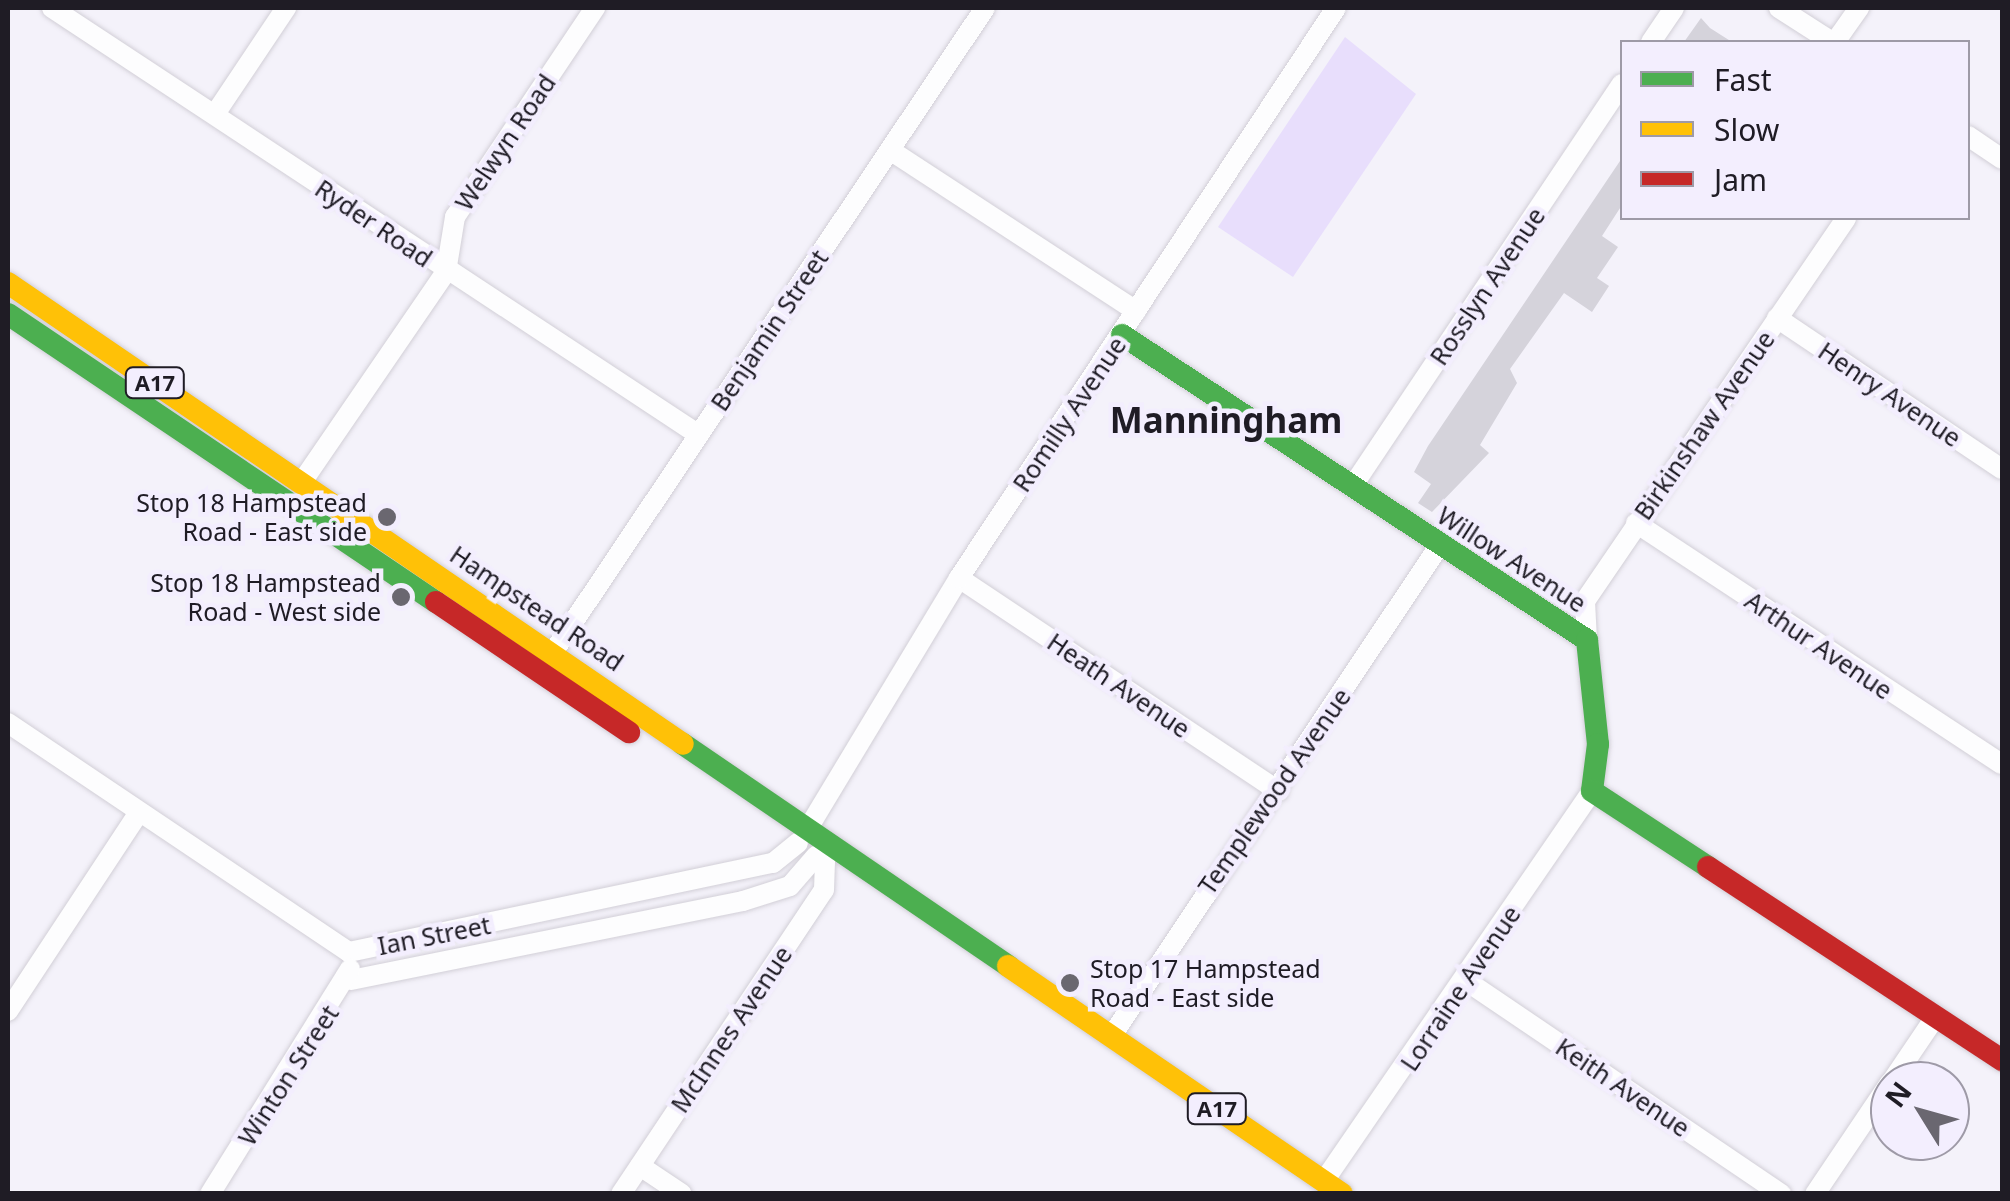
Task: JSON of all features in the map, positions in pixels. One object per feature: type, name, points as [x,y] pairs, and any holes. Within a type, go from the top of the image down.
[{"type":"main road","name":"Hampstead Road","points":[[8,283],[554,652],[962,953],[1031,985]]},
{"type":"main road","name":"Hampstead Road","points":[[8,314],[540,673],[812,846],[849,852],[1031,985],[1333,1187]]},
{"type":"main road","name":"Willow Avenue","points":[[1122,335],[1438,546],[1587,640],[1598,744],[1592,791]]},
{"type":"main road","points":[[288,503],[302,482]]},
{"type":"main road","points":[[540,673],[554,652]]},
{"type":"main road","points":[[1592,791],[2002,1060]]},
{"type":"main road","points":[[812,846],[849,852]]},
{"type":"street","name":"Ryder Road","points":[[52,8],[446,272],[699,435]]},
{"type":"street","points":[[215,114],[286,8]]},
{"type":"street","name":"Welwyn Road","points":[[302,482],[446,272],[455,217],[594,8]]},
{"type":"street","name":"Benjamin Street","points":[[554,652],[985,8]]},
{"type":"street","name":"Romilly Avenue","points":[[812,846],[959,578],[1336,8]]},
{"type":"street","points":[[1651,40],[1674,8]]},
{"type":"street","points":[[1779,8],[1831,40]]},
{"type":"street","points":[[1836,40],[1860,8]]},
{"type":"street","name":"Rosslyn Avenue","points":[[1352,487],[1620,87]]},
{"type":"street","points":[[1970,137],[2002,158]]},
{"type":"street","points":[[890,150],[1136,311]]},
{"type":"street","name":"Birkinshaw Avenue","points":[[1587,640],[1585,600],[1845,220]]},
{"type":"street","name":"Henry Avenue","points":[[1778,318],[2002,469]]},
{"type":"street","name":"Arthur Avenue","points":[[1636,522],[2002,764]]},
{"type":"street","name":"Templewood Avenue","points":[[1111,1036],[1278,792],[1438,546]]},
{"type":"street","name":"Heath Avenue","points":[[959,578],[1278,792]]},
{"type":"street","name":"Ian Street","points":[[8,723],[349,952],[773,863],[812,846]]},
{"type":"street","name":"Lorraine Avenue","points":[[1333,1187],[1592,791]]},
{"type":"street","points":[[8,1010],[140,812]]},
{"type":"street","name":"Ian Street","points":[[351,980],[743,901],[790,886],[812,846]]},
{"type":"street","name":"McInnes Avenue","points":[[621,1194],[824,890],[812,846]]},
{"type":"street","name":"Winton Street","points":[[210,1194],[351,980],[349,952]]},
{"type":"street","name":"Keith Avenue","points":[[1466,980],[1781,1194]]},
{"type":"street","points":[[1905,1061],[1936,1016]]},
{"type":"street","points":[[1814,1194],[1870,1113]]},
{"type":"street","points":[[640,1166],[682,1194]]},
{"type":"shaded area","points":[[1345,37],[1416,94],[1293,277],[1218,227]]},
{"type":"building","points":[[1701,18],[1729,40],[1685,40]]},
{"type":"building","points":[[1620,161],[1620,208],[1602,236],[1618,247],[1597,278],[1609,286],[1592,312],[1564,293],[1510,369],[1517,383],[1480,445],[1489,453],[1432,512],[1418,503],[1431,484],[1414,472]]},
{"type":"traffic: fast","points":[[8,314],[436,602]]},
{"type":"traffic: fast","points":[[1122,335],[1587,640],[1598,744],[1592,791],[1708,867]]},
{"type":"traffic: fast","points":[[683,744],[1008,966]]},
{"type":"traffic: slow","points":[[8,283],[683,744]]},
{"type":"traffic: slow","points":[[1008,966],[1342,1194]]},
{"type":"traffic: jam","points":[[436,602],[629,732]]},
{"type":"traffic: jam","points":[[1708,867],[2002,1060]]},
{"type":"place","name":"Stop 18 Hampstead Road - East side","points":[[387,517]]},
{"type":"place","name":"Stop 18 Hampstead Road - West side","points":[[401,597]]},
{"type":"place","name":"Stop 17 Hampstead Road - East side","points":[[1070,983]]},
{"type":"district","name":"Manningham","points":[[1226,420]]}]
